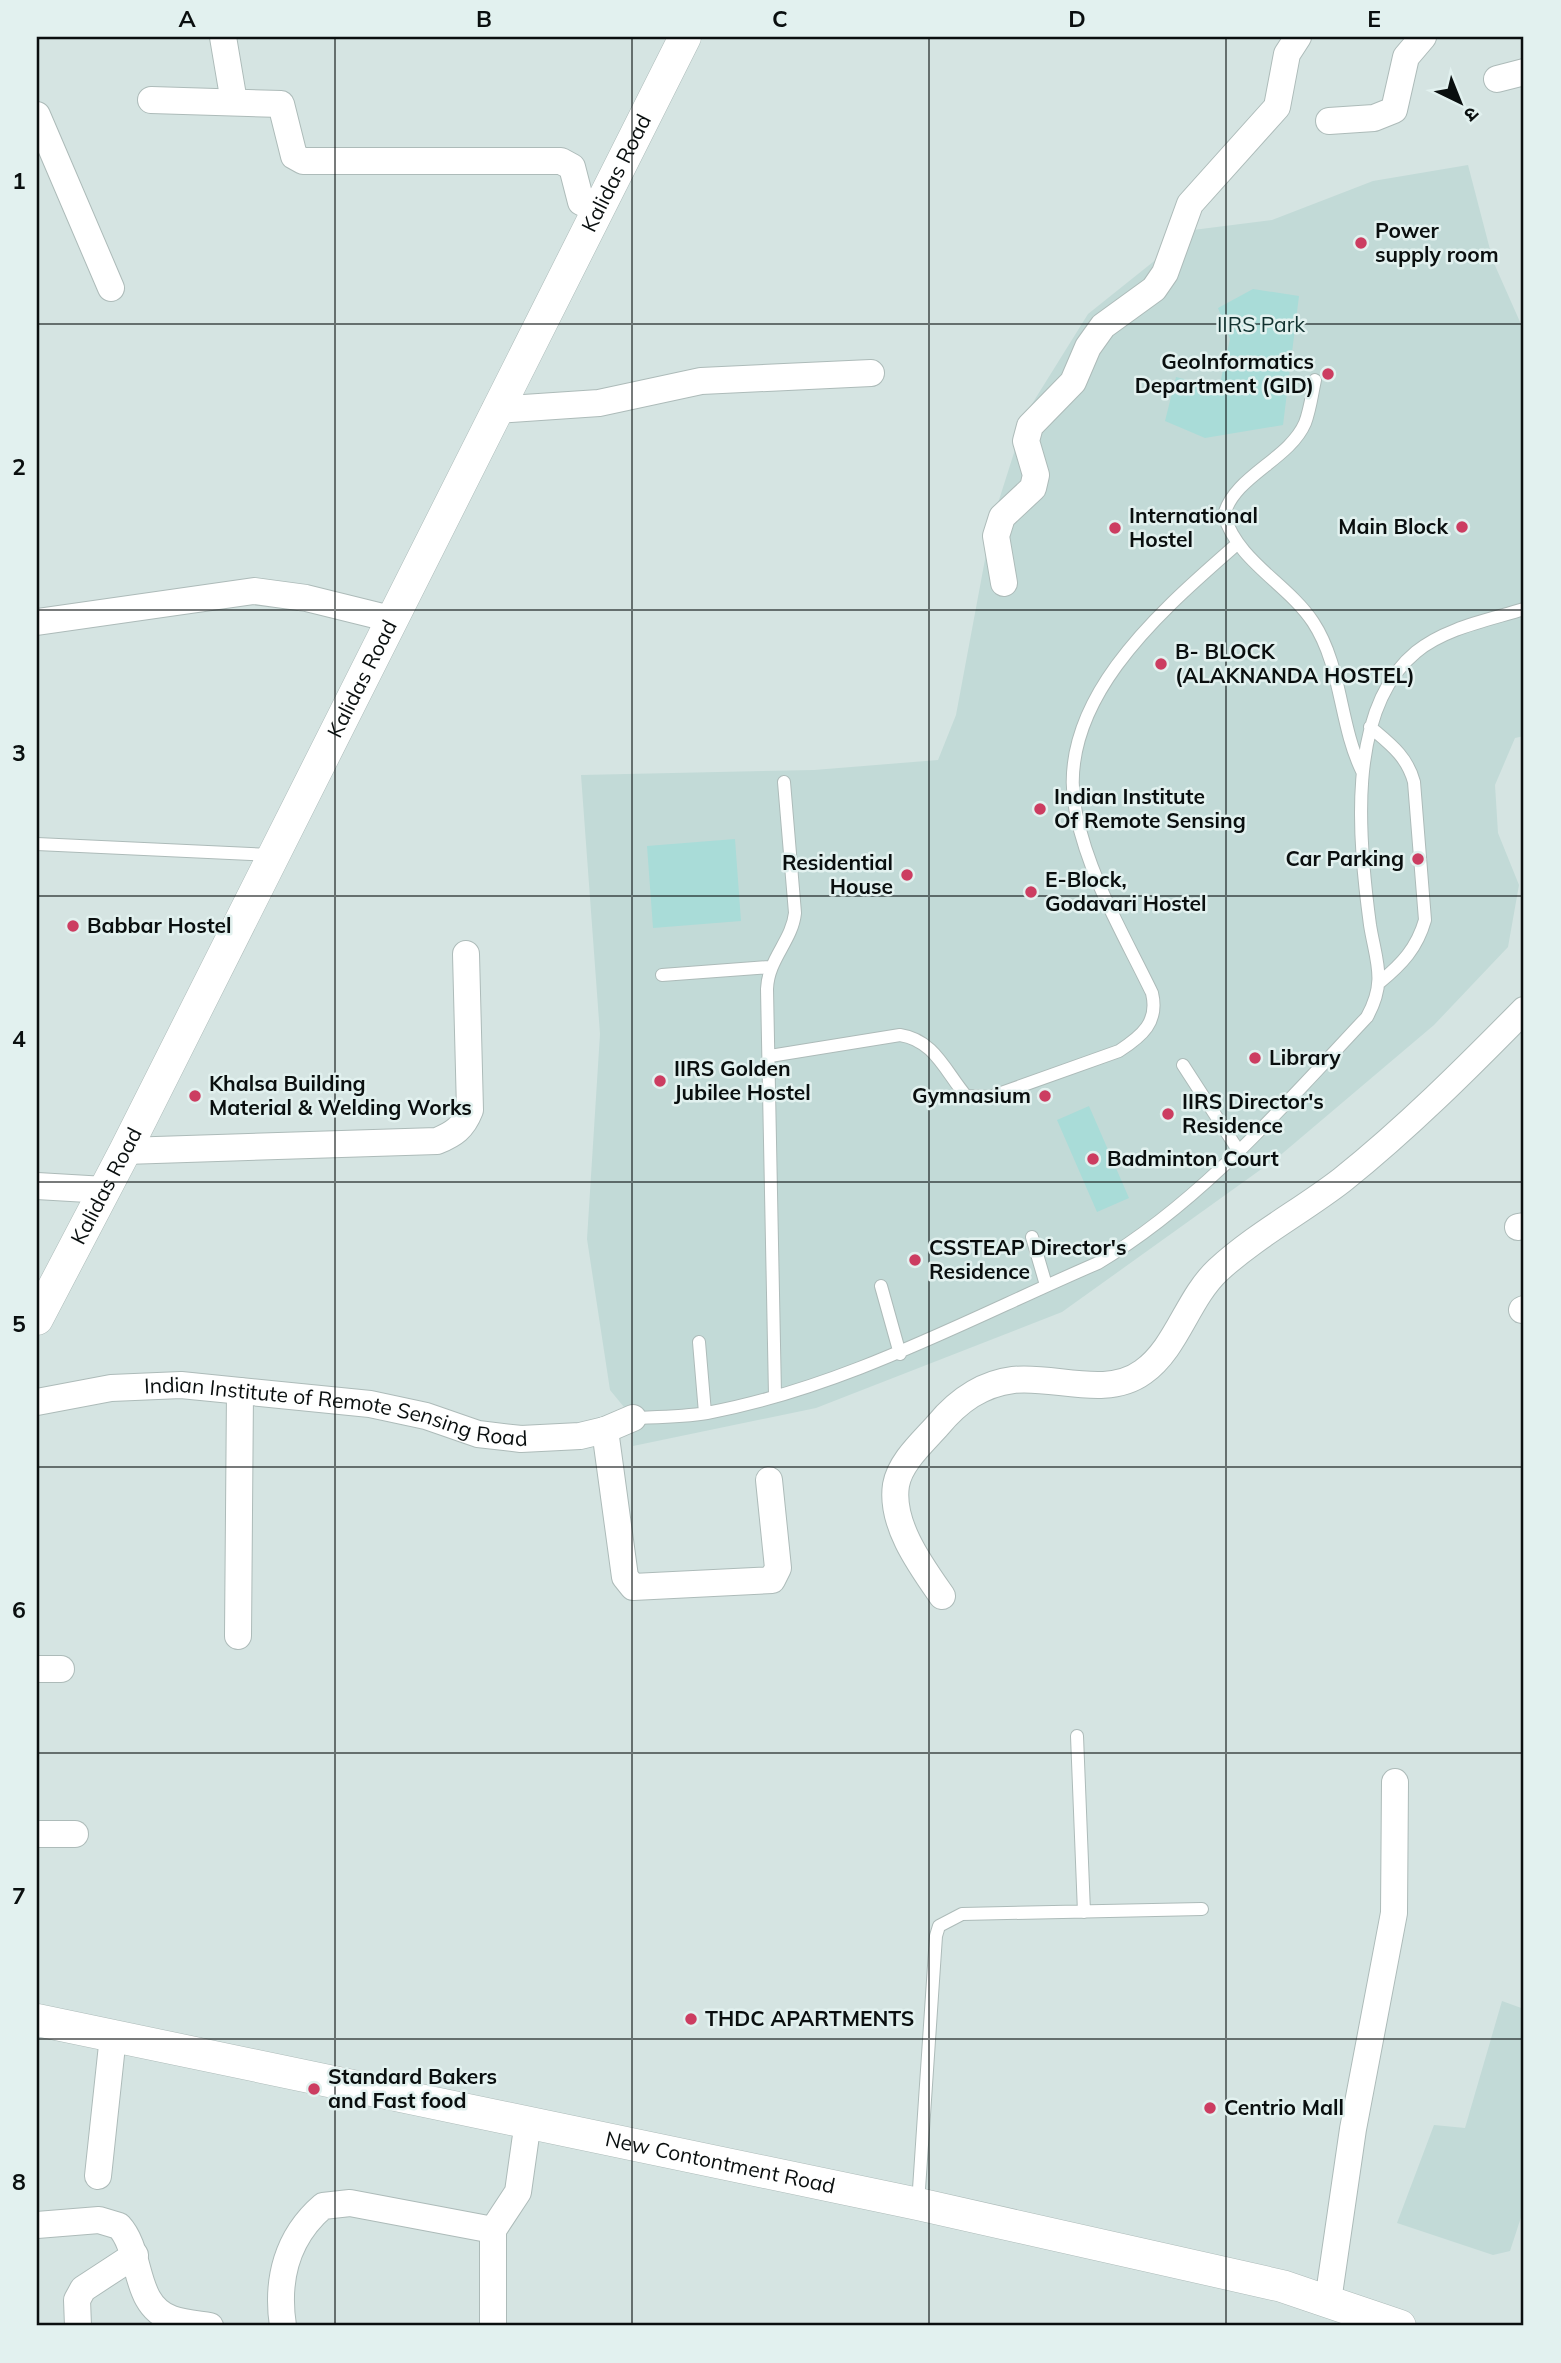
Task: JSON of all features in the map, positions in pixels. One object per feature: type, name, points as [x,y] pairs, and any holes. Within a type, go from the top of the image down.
[{"type":"street","points":[[223,37],[234,102]]},
{"type":"street","name":"Kalidas Road","points":[[37,1320],[125,1151],[495,410],[685,37]]},
{"type":"street","points":[[1004,583],[996,536],[1002,517],[1033,488],[1035,465],[1026,441],[1030,426],[1073,382],[1088,347],[1103,326],[1154,289],[1166,273],[1190,204],[1276,107],[1287,54],[1298,37]]},
{"type":"street","points":[[1329,121],[1374,118],[1394,110],[1406,57],[1423,37]]},
{"type":"street","points":[[1497,79],[1524,72]]},
{"type":"street","points":[[150,100],[281,104],[294,156],[303,161],[561,160],[572,167],[581,202],[598,211]]},
{"type":"street","points":[[37,115],[111,288]]},
{"type":"street","points":[[495,410],[598,403],[701,381],[871,373]]},
{"type":"street","points":[[37,622],[254,591],[306,598],[391,619]]},
{"type":"street","points":[[125,1151],[437,1141],[452,1135],[465,1124],[470,1110],[466,954]]},
{"type":"street","points":[[942,1596],[915,1558],[897,1505],[896,1485],[914,1452],[956,1406],[986,1386],[1014,1380],[1108,1384],[1126,1382],[1141,1374],[1166,1346],[1215,1273],[1261,1235],[1340,1181],[1392,1138],[1524,1010]]},
{"type":"street","points":[[37,1186],[105,1190]]},
{"type":"street","name":"Indian Institute of Remote Sensing Road","points":[[37,1402],[145,1384],[240,1391],[395,1408],[478,1434],[550,1438],[606,1430],[633,1418]]},
{"type":"street","points":[[238,1636],[240,1391]]},
{"type":"street","points":[[606,1430],[625,1577],[633,1587],[772,1580],[778,1568],[769,1480]]},
{"type":"street","points":[[1328,2301],[1353,2129],[1394,1913],[1395,1782]]},
{"type":"street","points":[[37,1834],[75,1834]]},
{"type":"street","name":"New Contontment Road","points":[[37,2020],[527,2120],[918,2204],[1282,2286],[1400,2326]]},
{"type":"street","points":[[98,2176],[113,2036]]},
{"type":"street","points":[[493,2326],[493,2230],[518,2192],[527,2120]]},
{"type":"street","points":[[283,2326],[280,2290],[283,2270],[301,2230],[323,2206],[350,2203],[493,2230]]},
{"type":"street","points":[[37,2225],[110,2222],[126,2234],[135,2255],[139,2278],[149,2299],[173,2320],[210,2326]]},
{"type":"street","points":[[78,2326],[78,2300],[83,2289],[135,2255]]},
{"type":"street","points":[[146,2326],[149,2299]]},
{"type":"lane","points":[[1315,380],[1305,422],[1295,438],[1226,506],[1224,515],[1237,544],[1307,614],[1318,630],[1336,679],[1351,747],[1362,771]]},
{"type":"lane","points":[[770,1056],[900,1035],[916,1038],[927,1044],[965,1096],[976,1098],[990,1097],[1119,1051],[1137,1039],[1150,1023],[1156,1009],[1152,993],[1094,875],[1075,811],[1073,761],[1097,699],[1134,640],[1237,544]]},
{"type":"lane","points":[[633,1418],[705,1413],[775,1395],[900,1354],[1127,1246],[1238,1150],[1367,1017],[1377,998],[1380,982],[1368,897],[1362,771],[1370,727],[1392,680],[1416,652],[1446,635],[1524,609]]},
{"type":"lane","points":[[1370,727],[1405,759],[1412,774],[1425,920],[1416,946],[1402,964],[1380,982]]},
{"type":"lane","points":[[775,1395],[769,967],[790,930],[795,913],[784,782]]},
{"type":"lane","points":[[37,844],[274,855]]},
{"type":"lane","points":[[662,975],[769,967]]},
{"type":"lane","points":[[1183,1065],[1238,1150]]},
{"type":"lane","points":[[1032,1237],[1046,1286]]},
{"type":"lane","points":[[881,1286],[900,1354]]},
{"type":"lane","points":[[699,1342],[705,1413]]},
{"type":"lane","points":[[1077,1736],[1084,1912]]},
{"type":"lane","points":[[918,2204],[936,1936],[939,1926],[962,1914],[1202,1909]]},
{"type":"shaded area","name":"Indian Institute Of Remote Sensing","points":[[1468,165],[1493,261],[1524,331],[1524,736],[1515,738],[1495,785],[1498,833],[1519,885],[1508,947],[1434,1025],[1277,1158],[1062,1312],[816,1408],[633,1446],[633,1418],[610,1390],[587,1239],[600,1034],[581,775],[814,770],[938,760],[956,715],[992,522],[1027,412],[1088,314],[1193,230],[1272,220],[1373,181]]},
{"type":"shaded area","points":[[1502,2001],[1524,2009],[1524,2208],[1510,2251],[1493,2255],[1397,2223],[1434,2125],[1465,2128]]},
{"type":"green space","name":"IIRS Park","points":[[1253,289],[1299,296],[1283,425],[1205,438],[1165,421],[1176,377],[1219,388],[1230,339],[1218,308]]},
{"type":"green space","points":[[735,839],[741,921],[653,928],[647,846]]},
{"type":"green space","name":"Badminton Court","points":[[1089,1106],[1129,1198],[1097,1212],[1057,1120]]},
{"type":"place","name":"Power supply room","points":[[1361,243]]},
{"type":"place","name":"GeoInformatics Department (GID)","points":[[1328,374]]},
{"type":"place","name":"Main Block","points":[[1462,527]]},
{"type":"place","name":"International Hostel","points":[[1115,528]]},
{"type":"place","name":"B- BLOCK (ALAKNANDA HOSTEL)","points":[[1161,664]]},
{"type":"place","name":"Indian Institute Of Remote Sensing","points":[[1040,809]]},
{"type":"place","name":"Car Parking","points":[[1418,859]]},
{"type":"place","name":"Residential House","points":[[907,875]]},
{"type":"place","name":"E-Block, Godavari Hostel","points":[[1031,892]]},
{"type":"place","name":"Babbar Hostel","points":[[73,926]]},
{"type":"place","name":"Library","points":[[1255,1058]]},
{"type":"place","name":"IIRS Golden Jubilee Hostel","points":[[660,1081]]},
{"type":"place","name":"Khalsa Building Material & Welding Works","points":[[195,1096]]},
{"type":"place","name":"Gymnasium","points":[[1045,1096]]},
{"type":"place","name":"IIRS Director's Residence","points":[[1168,1114]]},
{"type":"place","name":"Badminton Court","points":[[1093,1159]]},
{"type":"place","name":"CSSTEAP Director's Residence","points":[[915,1260]]},
{"type":"place","name":"THDC APARTMENTS","points":[[691,2019]]},
{"type":"place","name":"Standard Bakers and Fast food","points":[[314,2089]]},
{"type":"place","name":"Centrio Mall","points":[[1210,2108]]}]
